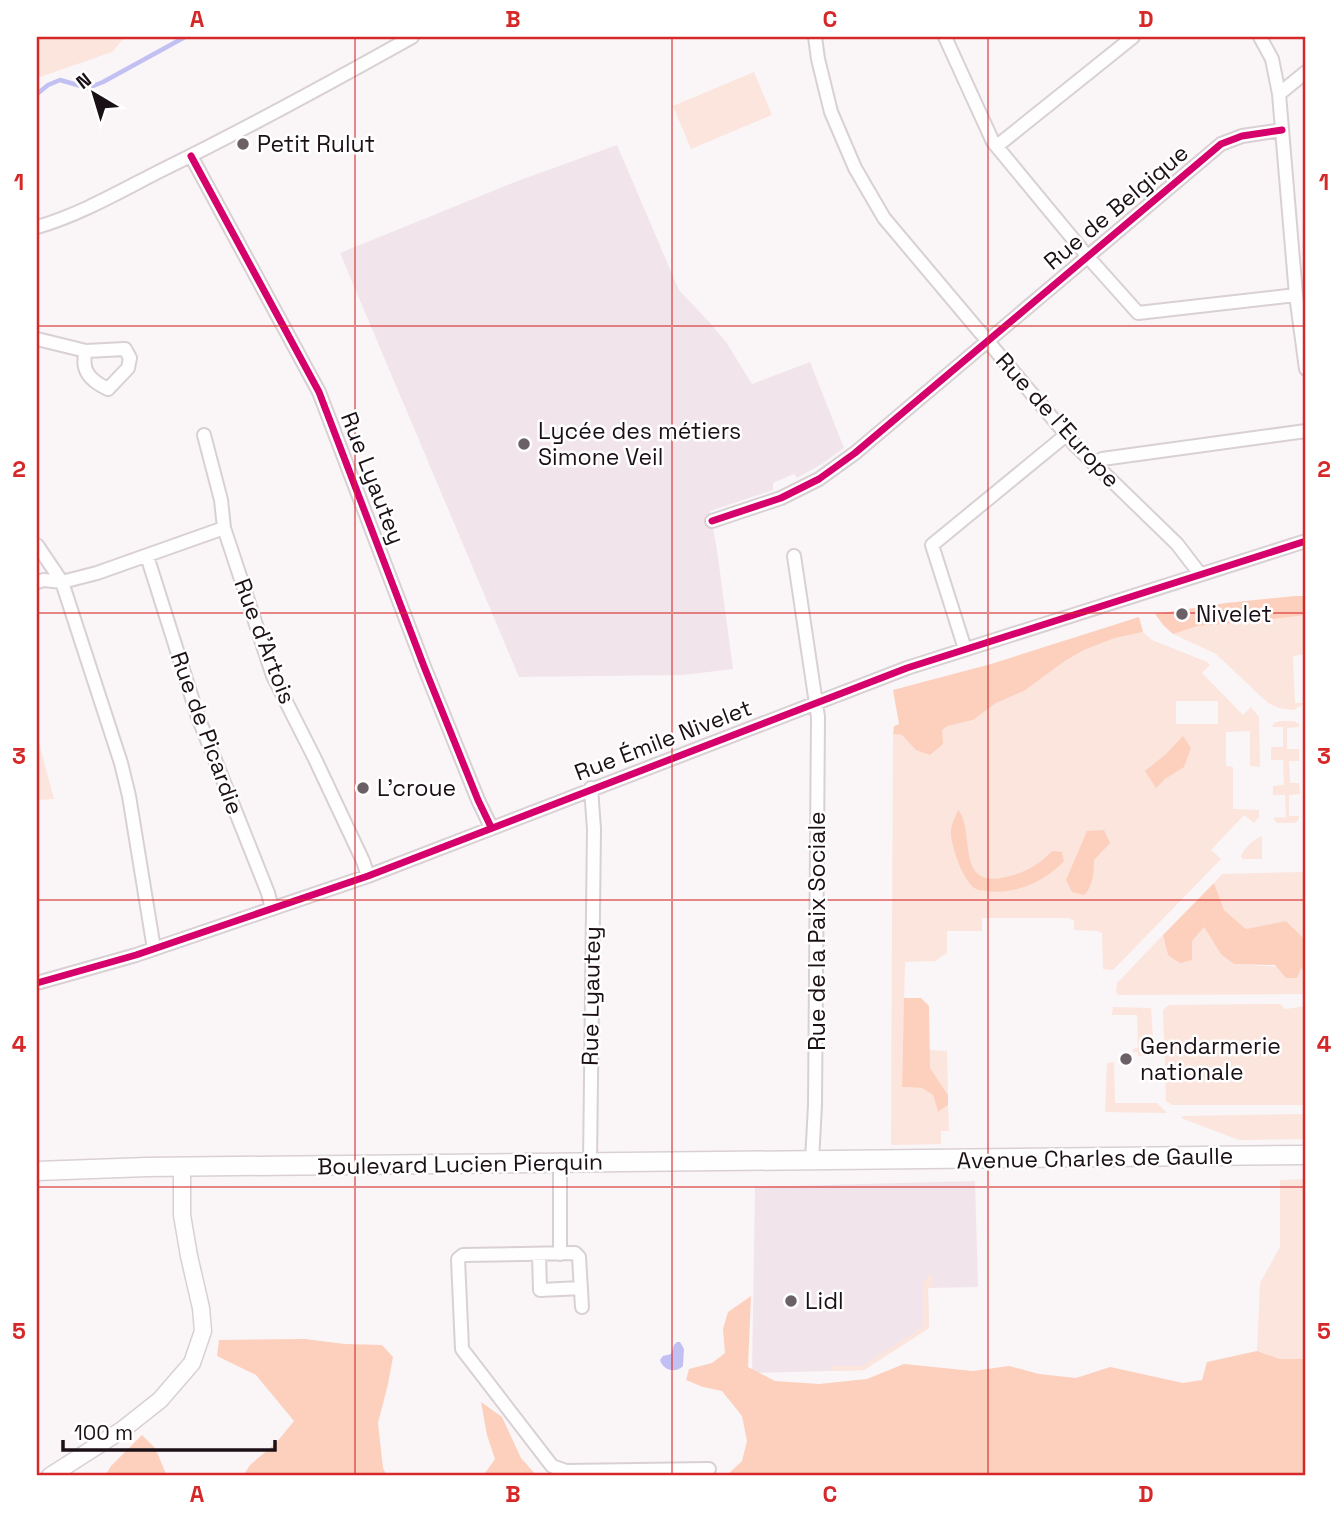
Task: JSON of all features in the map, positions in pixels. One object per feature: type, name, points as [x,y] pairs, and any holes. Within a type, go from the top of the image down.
[{"type":"main road","name":"Avenue Charles de Gaulle","points":[[883,1160],[1306,1156]]},
{"type":"main road","name":"Boulevard Lucien Pierquin","points":[[37,1171],[182,1167],[883,1160]]},
{"type":"street","points":[[37,227],[85,209],[191,156],[412,37]]},
{"type":"street","name":"Rue de l'Europe","points":[[815,37],[831,112],[855,168],[884,218],[1066,435],[1177,544],[1200,574]]},
{"type":"street","points":[[945,37],[993,142],[1138,313],[1296,295]]},
{"type":"street","points":[[997,146],[1118,41],[1133,37]]},
{"type":"street","points":[[1260,37],[1272,59],[1279,94],[1296,295],[1306,369]]},
{"type":"street","points":[[1279,94],[1306,72]]},
{"type":"street","name":"Rue de Belgique","points":[[712,521],[781,498],[819,479],[855,453],[1221,144],[1242,136],[1282,130]]},
{"type":"street","name":"Rue Lyautey","points":[[191,156],[320,392],[425,669],[491,827]]},
{"type":"street","points":[[37,339],[86,351]]},
{"type":"street","points":[[1094,464],[1102,459],[1306,430]]},
{"type":"street","name":"Rue d'Artois","points":[[204,435],[224,528],[273,676],[315,759],[368,876]]},
{"type":"street","points":[[965,649],[932,545],[1066,435]]},
{"type":"street","points":[[37,582],[62,582],[97,573],[224,528]]},
{"type":"street","name":"Rue Émile Nivelet","points":[[37,983],[136,956],[368,876],[907,668],[1306,541]]},
{"type":"street","points":[[37,545],[62,582],[124,774],[154,949]]},
{"type":"street","name":"Rue de Picardie","points":[[147,556],[198,717],[272,909]]},
{"type":"street","name":"Rue de la Paix Sociale","points":[[794,556],[818,717],[816,1105],[812,1160]]},
{"type":"street","name":"Rue Lyautey","points":[[590,1162],[594,829],[591,788]]},
{"type":"street","points":[[559,1163],[560,1254]]},
{"type":"street","points":[[50,1476],[122,1430],[160,1400],[192,1363],[203,1331],[201,1308],[182,1215],[182,1167]]},
{"type":"street","points":[[582,1307],[579,1257],[575,1253],[463,1255],[458,1259],[462,1349],[552,1466],[566,1471],[709,1469]]},
{"type":"street","points":[[539,1254],[540,1290],[581,1288]]},
{"type":"shaded area","points":[[37,37],[125,37],[112,52],[37,78]]},
{"type":"shaded area","points":[[754,72],[772,115],[691,149],[673,106]]},
{"type":"shaded area","name":"Lycée des métiers Simone Veil","points":[[617,145],[679,290],[726,342],[752,384],[810,362],[844,448],[797,478],[794,474],[773,483],[773,490],[710,511],[733,669],[683,675],[519,677],[340,253],[515,182]]},
{"type":"shaded area","points":[[1306,596],[1306,615],[1198,626],[1173,634],[1155,614],[1226,603]]},
{"type":"shaded area","points":[[1306,615],[1306,654],[1293,656],[1295,703],[1305,703],[1294,710],[1268,703],[1216,654],[1173,634],[1198,626]]},
{"type":"shaded area","points":[[1139,617],[1143,632],[1115,638],[1084,650],[1024,691],[996,703],[973,720],[947,726],[942,730],[943,744],[930,755],[916,750],[902,735],[893,734],[894,726],[899,724],[893,690],[991,664]]},
{"type":"shaded area","points":[[1143,632],[1152,640],[1207,662],[1210,665],[1202,673],[1243,715],[1251,707],[1259,717],[1260,767],[1250,766],[1250,731],[1226,732],[1226,766],[1233,767],[1233,809],[1259,810],[1259,817],[1254,823],[1244,815],[1211,850],[1221,859],[1113,970],[1103,969],[1102,933],[1074,930],[1074,921],[1069,918],[982,918],[982,931],[947,931],[947,953],[935,961],[905,962],[902,1087],[922,1088],[933,1095],[938,1112],[948,1105],[949,1131],[941,1131],[941,1144],[891,1145],[893,734],[902,735],[973,720],[996,703],[1024,691],[1084,650],[1115,638]],"holes":[[[1176,701],[1218,701],[1218,724],[1176,724]]]},
{"type":"shaded area","points":[[1280,721],[1294,721],[1299,724],[1299,727],[1287,728],[1287,749],[1299,749],[1299,761],[1289,761],[1290,783],[1299,783],[1300,794],[1289,795],[1289,816],[1299,816],[1295,823],[1277,823],[1273,818],[1286,817],[1285,795],[1273,795],[1273,786],[1284,785],[1283,760],[1271,760],[1271,747],[1283,747],[1283,727],[1272,727]]},
{"type":"shaded area","points":[[37,736],[54,799],[37,800]]},
{"type":"shaded area","points":[[1183,736],[1191,748],[1184,767],[1156,788],[1145,771]]},
{"type":"shaded area","points":[[958,810],[966,831],[969,856],[979,875],[990,879],[1013,875],[1025,871],[1052,851],[1062,852],[1064,861],[1048,875],[1018,889],[997,892],[977,890],[962,871],[951,837],[951,828]]},
{"type":"shaded area","points":[[1104,830],[1110,843],[1094,860],[1089,888],[1084,895],[1072,892],[1066,880],[1087,831]]},
{"type":"shaded area","points":[[1262,836],[1262,859],[1243,859],[1241,857],[1246,848]]},
{"type":"shaded area","points":[[1306,872],[1306,942],[1286,921],[1246,929],[1224,910],[1214,883],[1222,874]]},
{"type":"shaded area","points":[[1214,883],[1224,910],[1246,929],[1286,921],[1306,941],[1306,974],[1301,968],[1297,978],[1286,978],[1275,965],[1234,964],[1221,954],[1204,927],[1192,941],[1192,960],[1180,963],[1168,955],[1163,935]]},
{"type":"shaded area","points":[[1204,926],[1210,937],[1234,964],[1301,968],[1306,974],[1306,994],[1119,995],[1116,992],[1117,983],[1163,935],[1168,955],[1192,941]]},
{"type":"shaded area","points":[[904,998],[921,998],[929,1006],[930,1068],[948,1095],[948,1105],[938,1112],[933,1095],[922,1088],[902,1087]]},
{"type":"shaded area","points":[[1280,1004],[1285,1009],[1306,1004],[1306,1105],[1172,1105],[1166,1101],[1163,1010],[1169,1005]]},
{"type":"shaded area","points":[[1113,1007],[1151,1008],[1154,1056],[1138,1056],[1138,1052],[1133,1052],[1133,1049],[1138,1048],[1137,1015],[1112,1015]]},
{"type":"shaded area","points":[[928,1050],[947,1051],[948,1095],[930,1068]]},
{"type":"shaded area","points":[[1114,1062],[1115,1103],[1157,1103],[1167,1113],[1105,1112],[1107,1063]]},
{"type":"shaded area","points":[[1306,1114],[1306,1139],[1239,1140],[1181,1118],[1183,1116]]},
{"type":"shaded area","points":[[1306,1179],[1306,1359],[1280,1359],[1257,1351],[1260,1283],[1280,1247],[1280,1180]]},
{"type":"shaded area","points":[[975,1181],[978,1287],[928,1288],[929,1328],[864,1370],[752,1373],[755,1187]]},
{"type":"shaded area","points":[[930,1274],[933,1288],[928,1288],[929,1328],[864,1370],[832,1371],[832,1366],[862,1366],[923,1327],[923,1282]]},
{"type":"shaded area","points":[[751,1296],[748,1367],[775,1381],[819,1384],[867,1379],[904,1364],[973,1371],[1009,1366],[1039,1374],[1076,1378],[1110,1367],[1183,1383],[1202,1380],[1207,1362],[1257,1351],[1280,1359],[1306,1359],[1306,1422],[1303,1425],[1306,1476],[726,1476],[742,1461],[747,1441],[742,1416],[722,1391],[686,1380],[689,1369],[712,1363],[725,1353],[723,1329],[728,1312]]},
{"type":"shaded area","points":[[305,1339],[382,1345],[393,1357],[378,1423],[383,1468],[387,1476],[243,1476],[250,1465],[276,1443],[294,1421],[256,1375],[217,1356],[219,1340]]},
{"type":"shaded area","points":[[481,1402],[502,1417],[521,1458],[537,1476],[483,1476],[495,1459]]},
{"type":"shaded area","points":[[142,1435],[155,1448],[167,1476],[105,1476],[111,1466]]},
{"type":"water","points":[[677,1342],[680,1342],[684,1349],[683,1366],[670,1370],[660,1360],[671,1354]]},
{"type":"waterway","points":[[37,94],[60,80],[88,88],[185,37]]},
{"type":"cycle path","points":[[712,521],[781,498],[819,479],[855,453],[1221,144],[1242,136],[1282,130]]},
{"type":"cycle path","points":[[191,156],[319,392],[425,669],[491,827]]},
{"type":"cycle path","points":[[37,983],[136,955],[368,876],[907,668],[1306,541]]},
{"type":"place","name":"Petit Rulut","points":[[243,144]]},
{"type":"place","name":"Lycée des métiers Simone Veil","points":[[524,444]]},
{"type":"place","name":"Nivelet","points":[[1182,614]]},
{"type":"place","name":"L'croue","points":[[363,788]]},
{"type":"place","name":"Gendarmerie nationale","points":[[1126,1059]]},
{"type":"place","name":"Lidl","points":[[791,1301]]}]
